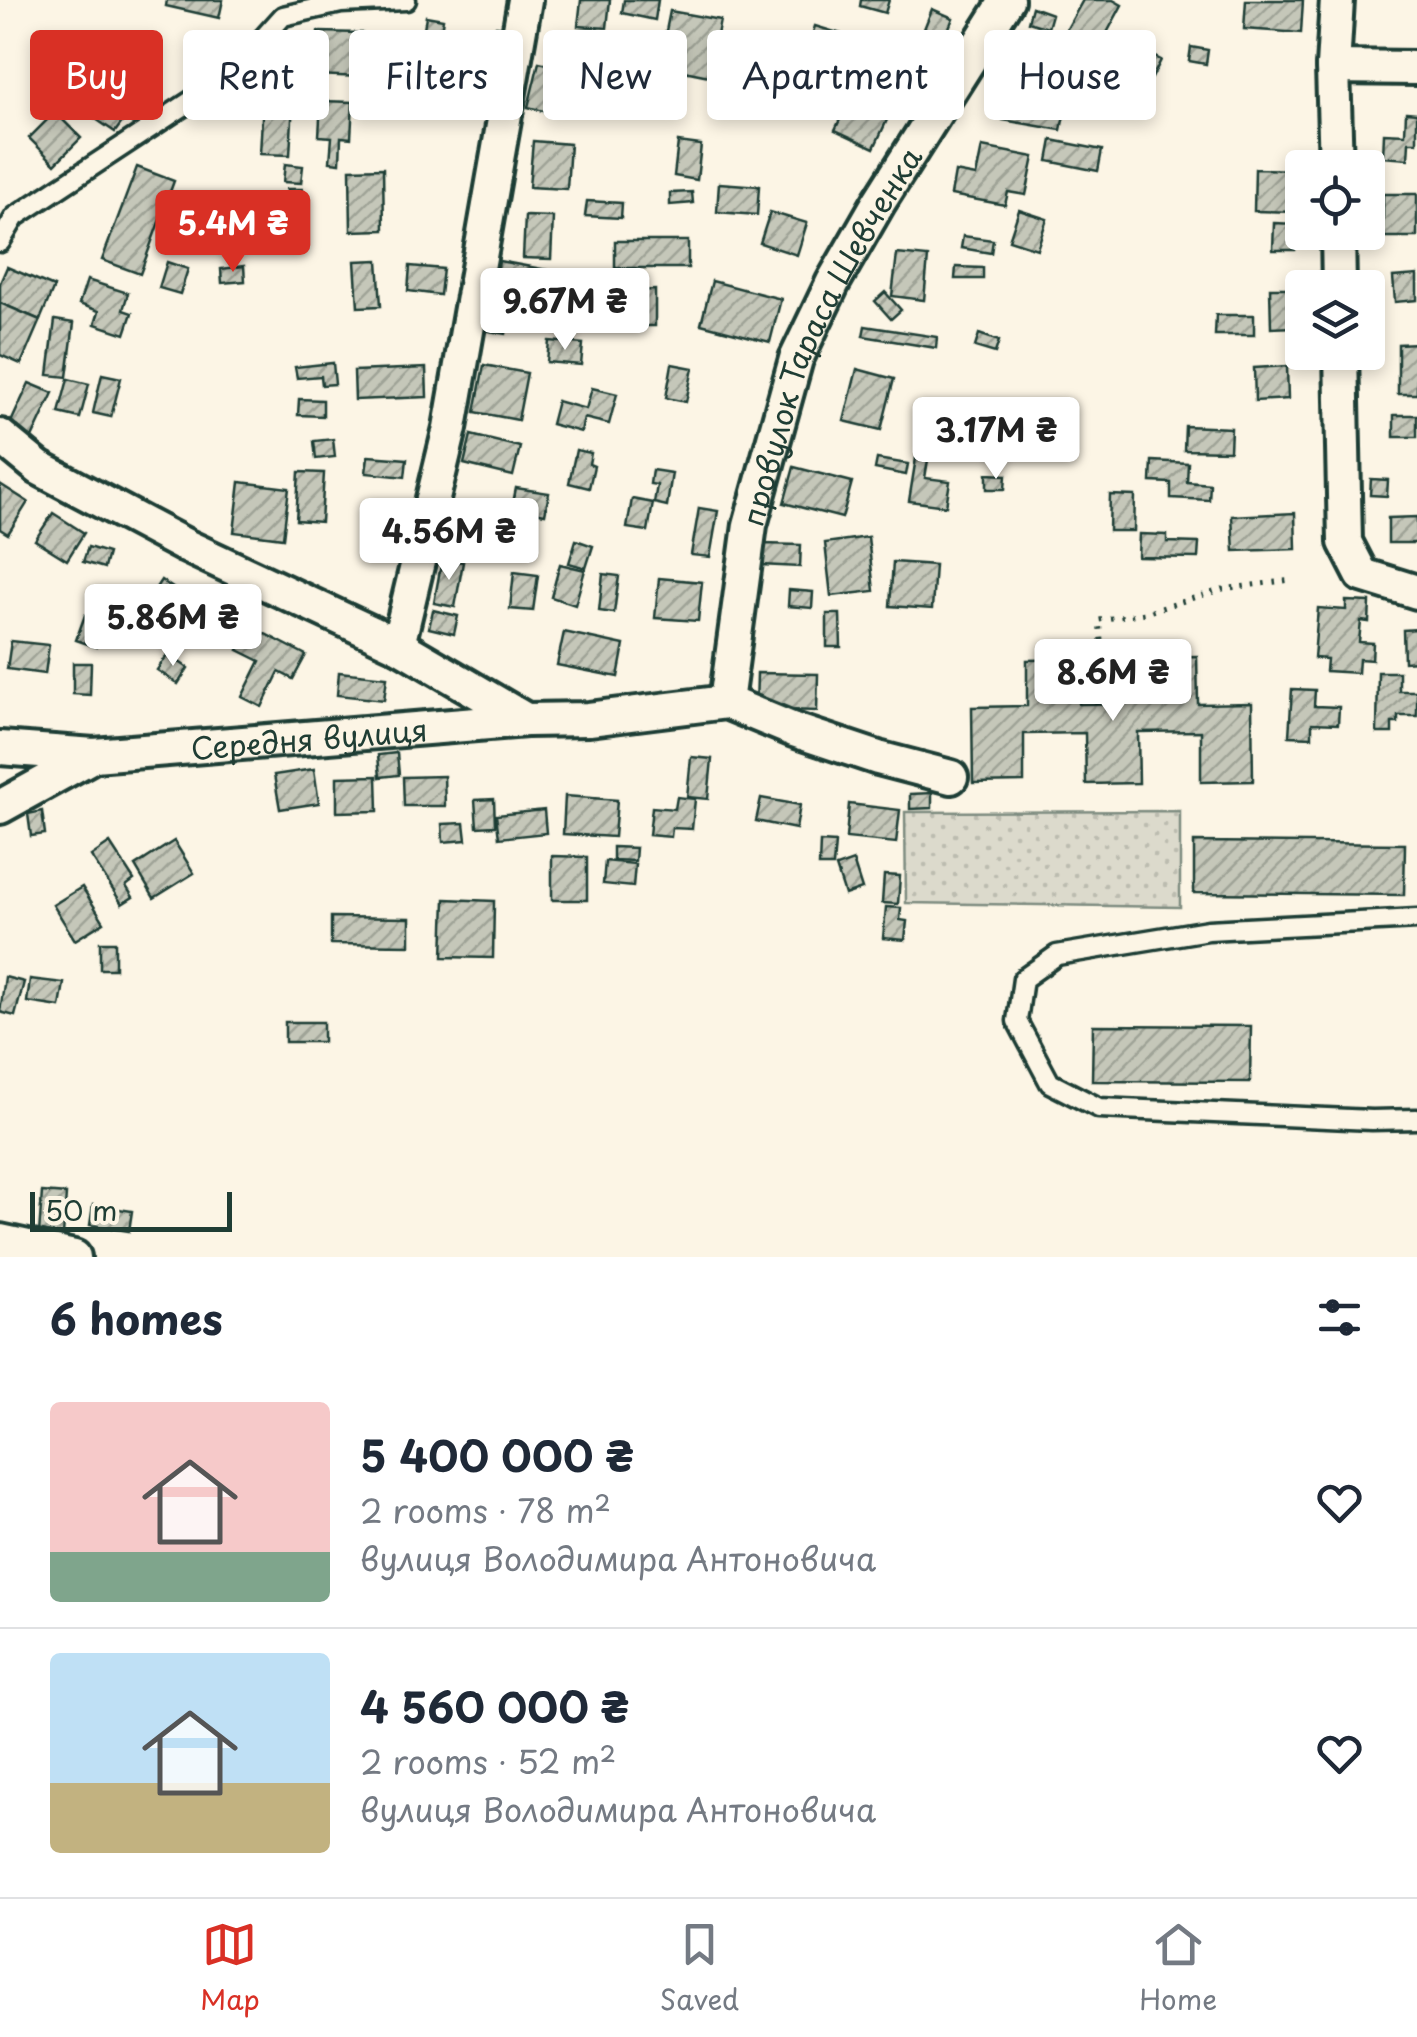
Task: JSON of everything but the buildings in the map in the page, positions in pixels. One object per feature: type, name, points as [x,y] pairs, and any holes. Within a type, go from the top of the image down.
[{"type":"street","points":[[398,645],[450,428],[525,0]]},
{"type":"street","name":"провулок Тараса Шевченка","points":[[726,702],[750,525],[796,359],[833,282],[879,202],[1007,0]]},
{"type":"street","points":[[1335,150],[1333,66],[1337,0]]},
{"type":"street","points":[[1333,66],[1417,68]]},
{"type":"street","points":[[1341,370],[1345,542],[1362,575],[1417,592]]},
{"type":"street","name":"Середня вулиця","points":[[0,436],[39,468],[186,546],[398,645],[526,720]]},
{"type":"street","name":"Середня вулиця","points":[[0,748],[94,755],[589,718],[726,702],[794,730],[951,778]]},
{"type":"street","points":[[0,807],[94,755]]},
{"type":"street","points":[[0,1240],[74,1257]]},
{"type":"lane","points":[[0,242],[15,217],[229,76],[278,8],[406,0]]},
{"type":"lane","points":[[1417,919],[1208,930],[1057,955],[1023,979],[1017,1022],[1050,1083],[1099,1108],[1417,1119]]},
{"type":"path","points":[[1107,703],[1099,620],[1145,613],[1223,590],[1291,580]]},
{"type":"shaded area","points":[[1180,811],[1180,907],[906,903],[905,812]]}]
